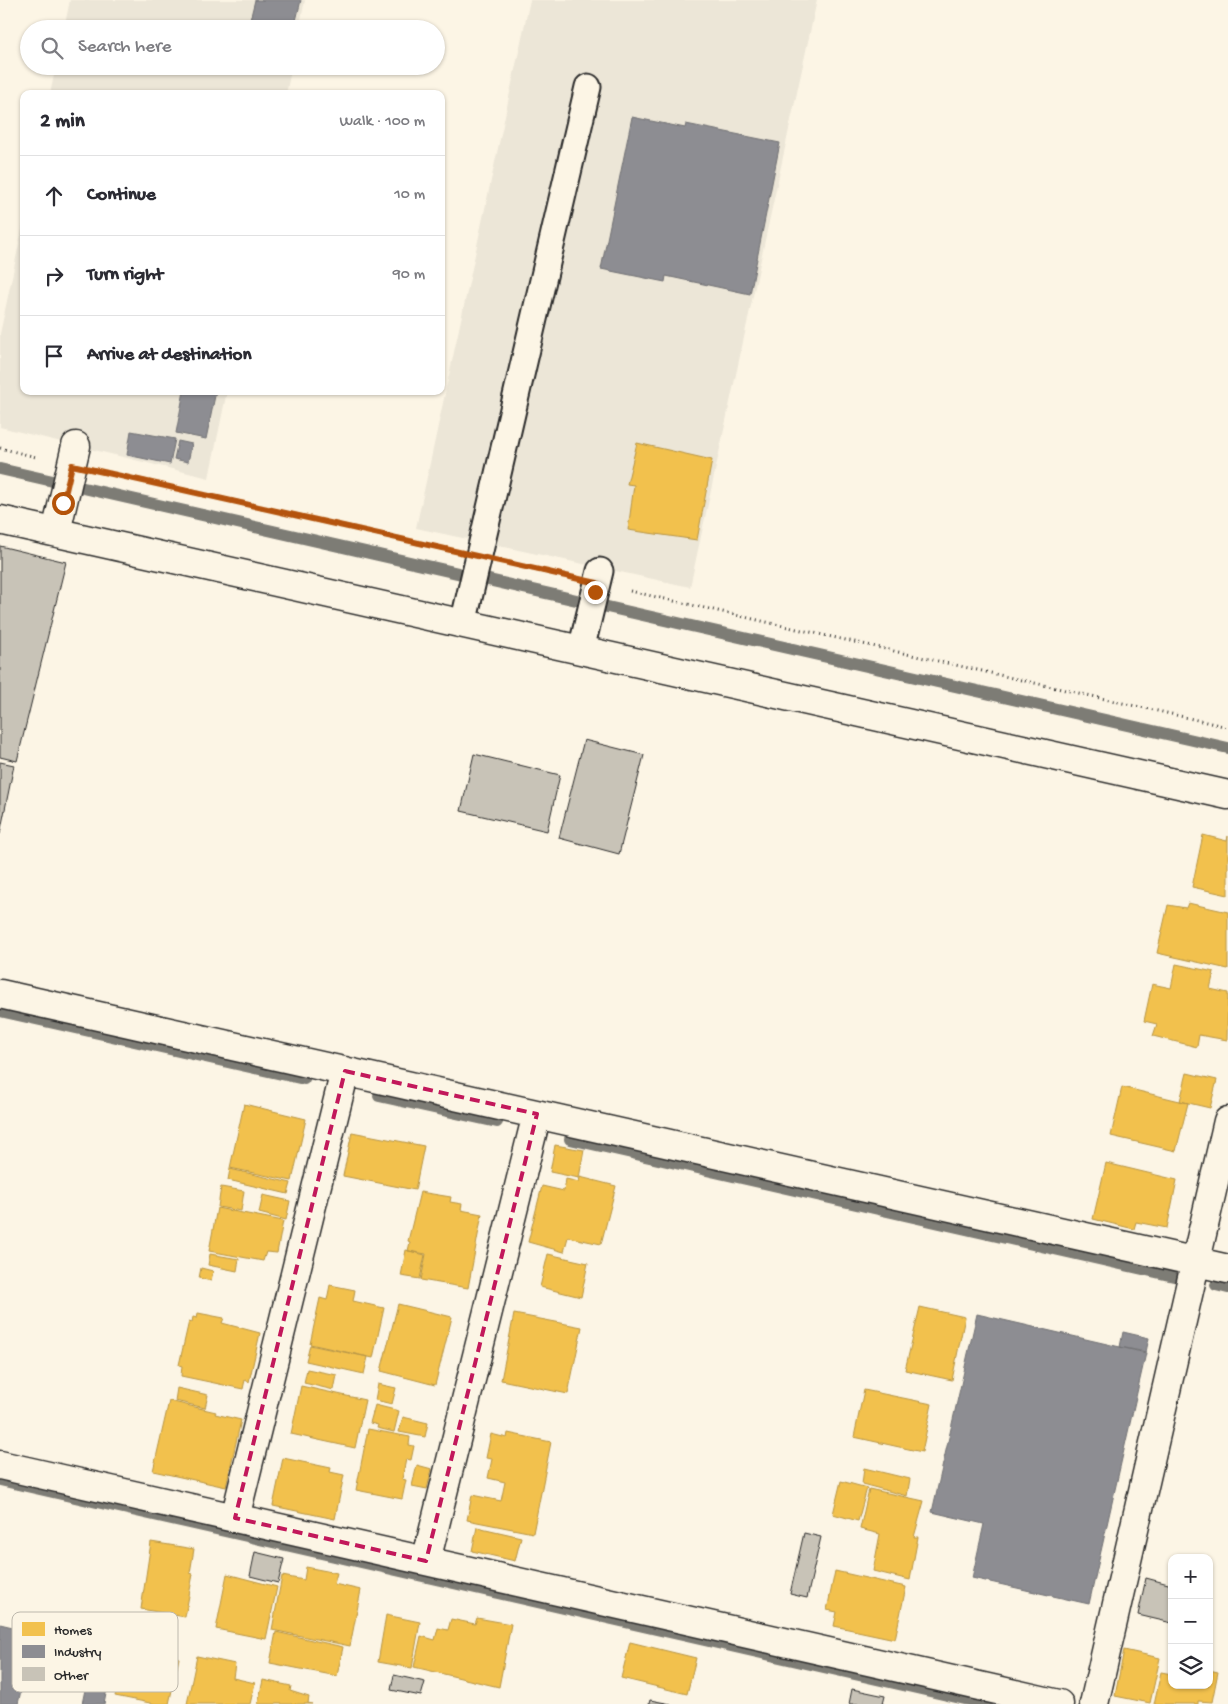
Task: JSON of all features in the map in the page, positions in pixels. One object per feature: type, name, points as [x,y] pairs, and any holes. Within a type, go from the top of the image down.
[{"type":"street","points":[[56,532],[73,461]]},
{"type":"street","points":[[0,520],[1228,795]]},
{"type":"street","points":[[0,994],[1228,1270]]},
{"type":"street","points":[[235,1518],[345,1071]]},
{"type":"street","points":[[426,1560],[537,1114]]},
{"type":"street","points":[[1094,1704],[1228,1121]]},
{"type":"street","points":[[0,1465],[1059,1704]]},
{"type":"lane","points":[[463,624],[588,87]]},
{"type":"lane","points":[[581,650],[598,582]]},
{"type":"path","points":[[73,461],[475,571],[598,582],[1228,727]]},
{"type":"highlighted area","points":[[345,1071],[537,1114],[426,1561],[235,1518]]},
{"type":"shaded area","points":[[70,0],[305,0],[301,20],[66,20]]},
{"type":"shaded area","points":[[530,0],[817,0],[690,587],[416,528]]},
{"type":"shaded area","points":[[54,75],[290,75],[287,90],[51,90]]},
{"type":"shaded area","points":[[20,239],[20,395],[226,395],[209,478],[0,427],[0,334]]},
{"type":"building: Homes","points":[[637,443],[712,460],[697,540],[628,530],[634,485],[627,484]]},
{"type":"building: Homes","points":[[1203,835],[1227,841],[1228,836],[1228,895],[1192,887]]},
{"type":"building: Homes","points":[[1188,903],[1228,912],[1228,969],[1157,953],[1168,905],[1186,908]]},
{"type":"building: Homes","points":[[1176,964],[1214,972],[1210,989],[1228,993],[1227,1040],[1199,1035],[1197,1047],[1153,1036],[1157,1024],[1144,1021],[1152,984],[1171,988]]},
{"type":"building: Homes","points":[[1187,1073],[1217,1080],[1210,1108],[1180,1101]]},
{"type":"building: Homes","points":[[1122,1087],[1188,1103],[1176,1151],[1111,1136]]},
{"type":"building: Homes","points":[[244,1104],[306,1119],[292,1181],[230,1168]]},
{"type":"building: Homes","points":[[352,1132],[424,1146],[415,1190],[343,1176]]},
{"type":"building: Homes","points":[[555,1145],[584,1150],[579,1178],[550,1172]]},
{"type":"building: Homes","points":[[1106,1163],[1177,1180],[1167,1228],[1136,1222],[1134,1229],[1093,1219]]},
{"type":"building: Homes","points":[[230,1169],[291,1183],[288,1194],[228,1180]]},
{"type":"building: Homes","points":[[580,1177],[616,1186],[601,1244],[568,1237],[564,1252],[528,1242],[542,1186],[564,1191],[566,1179],[579,1182]]},
{"type":"building: Homes","points":[[221,1187],[244,1191],[241,1211],[218,1207]]},
{"type":"building: Homes","points":[[420,1192],[451,1197],[450,1202],[462,1204],[461,1210],[482,1214],[468,1288],[421,1280],[426,1254],[408,1251],[410,1242],[408,1241]]},
{"type":"building: Homes","points":[[263,1195],[290,1201],[286,1220],[259,1213]]},
{"type":"building: Homes","points":[[217,1208],[283,1221],[277,1253],[266,1252],[263,1261],[209,1251]]},
{"type":"building: Homes","points":[[406,1250],[425,1255],[420,1279],[401,1276]]},
{"type":"building: Homes","points":[[210,1254],[239,1259],[237,1271],[208,1265]]},
{"type":"building: Homes","points":[[548,1254],[588,1263],[581,1297],[540,1287]]},
{"type":"building: Homes","points":[[201,1268],[213,1271],[211,1281],[199,1278]]},
{"type":"building: Homes","points":[[330,1285],[355,1290],[353,1301],[384,1308],[373,1358],[310,1344],[320,1298],[327,1300]]},
{"type":"building: Homes","points":[[398,1304],[452,1317],[435,1385],[381,1371]]},
{"type":"building: Homes","points":[[920,1307],[965,1317],[952,1380],[905,1370]]},
{"type":"building: Homes","points":[[198,1313],[224,1318],[222,1323],[260,1333],[249,1382],[245,1380],[243,1389],[181,1376],[182,1366],[179,1365],[189,1321],[192,1322],[193,1317],[197,1318]]},
{"type":"building: Homes","points":[[514,1314],[582,1327],[568,1394],[501,1380]]},
{"type":"building: Homes","points":[[310,1345],[368,1357],[364,1374],[306,1361]]},
{"type":"building: Homes","points":[[307,1369],[337,1375],[334,1390],[304,1383]]},
{"type":"building: Homes","points":[[378,1384],[396,1388],[392,1404],[375,1400]]},
{"type":"building: Homes","points":[[301,1386],[365,1400],[355,1448],[291,1434]]},
{"type":"building: Homes","points":[[177,1388],[208,1395],[205,1408],[175,1401]]},
{"type":"building: Homes","points":[[864,1390],[932,1404],[922,1452],[854,1437]]},
{"type":"building: Homes","points":[[169,1401],[241,1420],[226,1487],[153,1471]]},
{"type":"building: Homes","points":[[375,1405],[399,1411],[394,1432],[377,1428],[378,1425],[370,1423]]},
{"type":"building: Homes","points":[[403,1417],[428,1423],[425,1437],[399,1432]]},
{"type":"building: Homes","points":[[368,1429],[410,1437],[409,1445],[414,1446],[411,1460],[406,1459],[402,1479],[406,1480],[402,1499],[356,1490]]},
{"type":"building: Homes","points":[[508,1433],[551,1442],[533,1533],[467,1520],[472,1495],[501,1501],[505,1482],[488,1478],[492,1459],[486,1458],[491,1434],[507,1438]]},
{"type":"building: Homes","points":[[283,1458],[331,1468],[330,1472],[344,1475],[335,1519],[273,1506]]},
{"type":"building: Homes","points":[[417,1465],[432,1469],[427,1489],[412,1486]]},
{"type":"building: Homes","points":[[864,1468],[910,1479],[907,1496],[862,1484]]},
{"type":"building: Homes","points":[[841,1481],[867,1488],[858,1521],[833,1514]]},
{"type":"building: Homes","points":[[869,1489],[924,1501],[914,1537],[918,1537],[910,1580],[873,1571],[880,1534],[860,1529]]},
{"type":"building: Homes","points":[[477,1527],[521,1537],[515,1561],[472,1551]]},
{"type":"building: Homes","points":[[151,1542],[194,1549],[190,1573],[193,1574],[185,1617],[178,1616],[178,1612],[158,1612],[141,1609]]},
{"type":"building: Homes","points":[[306,1567],[337,1573],[334,1584],[361,1590],[350,1646],[272,1630],[282,1576],[304,1580]]},
{"type":"building: Homes","points":[[835,1571],[906,1587],[895,1639],[834,1626],[837,1612],[827,1610]]},
{"type":"building: Homes","points":[[227,1574],[277,1587],[266,1639],[216,1629]]},
{"type":"building: Homes","points":[[386,1615],[420,1622],[412,1668],[378,1662]]},
{"type":"building: Homes","points":[[477,1618],[511,1624],[499,1687],[414,1667],[421,1636],[435,1640],[438,1628],[448,1630],[451,1619],[475,1624]]},
{"type":"building: Homes","points":[[276,1632],[343,1647],[337,1676],[270,1663]]},
{"type":"building: Homes","points":[[630,1642],[696,1658],[687,1694],[621,1678]]},
{"type":"building: Homes","points":[[1124,1650],[1160,1658],[1150,1703],[1115,1696]]},
{"type":"building: Homes","points":[[197,1656],[235,1664],[233,1678],[255,1683],[250,1704],[187,1704]]},
{"type":"building: Homes","points":[[1213,1671],[1218,1672],[1212,1702],[1198,1701],[1198,1704],[1154,1704],[1161,1672],[1168,1673],[1168,1689],[1213,1689]]},
{"type":"building: Homes","points":[[263,1680],[291,1686],[290,1691],[309,1697],[308,1703],[312,1704],[258,1704]]},
{"type":"building: Homes","points":[[116,1692],[172,1692],[169,1704],[155,1704],[115,1696]]},
{"type":"building: Industry","points":[[255,0],[301,0],[296,20],[250,20]]},
{"type":"building: Industry","points":[[632,117],[685,128],[686,124],[780,143],[750,294],[666,276],[665,282],[601,269]]},
{"type":"building: Industry","points":[[183,395],[215,395],[206,439],[176,433]]},
{"type":"building: Industry","points":[[131,431],[175,439],[170,464],[127,455]]},
{"type":"building: Industry","points":[[178,441],[192,444],[188,462],[174,459]]},
{"type":"building: Industry","points":[[977,1314],[1146,1353],[1089,1604],[972,1578],[984,1524],[932,1512]]},
{"type":"building: Industry","points":[[1123,1332],[1149,1338],[1146,1352],[1120,1347]]},
{"type":"building: Industry","points":[[0,1624],[12,1627],[12,1692],[21,1692],[18,1704],[0,1704]]},
{"type":"building: Industry","points":[[85,1692],[106,1692],[104,1704],[82,1704]]},
{"type":"building: Other","points":[[0,546],[66,562],[17,761],[0,757]]},
{"type":"building: Other","points":[[584,740],[644,755],[619,854],[559,838]]},
{"type":"building: Other","points":[[474,754],[560,775],[547,831],[461,811]]},
{"type":"building: Other","points":[[0,762],[14,765],[0,834]]},
{"type":"building: Other","points":[[804,1533],[821,1537],[807,1598],[790,1594]]},
{"type":"building: Other","points":[[255,1552],[284,1559],[278,1583],[250,1576]]},
{"type":"building: Other","points":[[1146,1578],[1168,1584],[1168,1622],[1138,1615]]},
{"type":"building: Other","points":[[394,1675],[425,1682],[421,1696],[391,1690]]},
{"type":"building: Other","points":[[852,1689],[885,1696],[883,1704],[849,1704]]},
{"type":"building: Other","points":[[650,1700],[671,1704],[649,1704]]},
{"type":"waterway","points":[[0,469],[1228,748]]},
{"type":"waterway","points":[[0,1011],[304,1079]]},
{"type":"waterway","points":[[379,1096],[497,1122]]},
{"type":"waterway","points":[[570,1139],[1178,1277]]},
{"type":"waterway","points":[[1216,1285],[1228,1288]]},
{"type":"waterway","points":[[0,1480],[987,1704]]},
{"type":"route","points":[[63,503],[72,465],[597,583],[595,592]]}]
